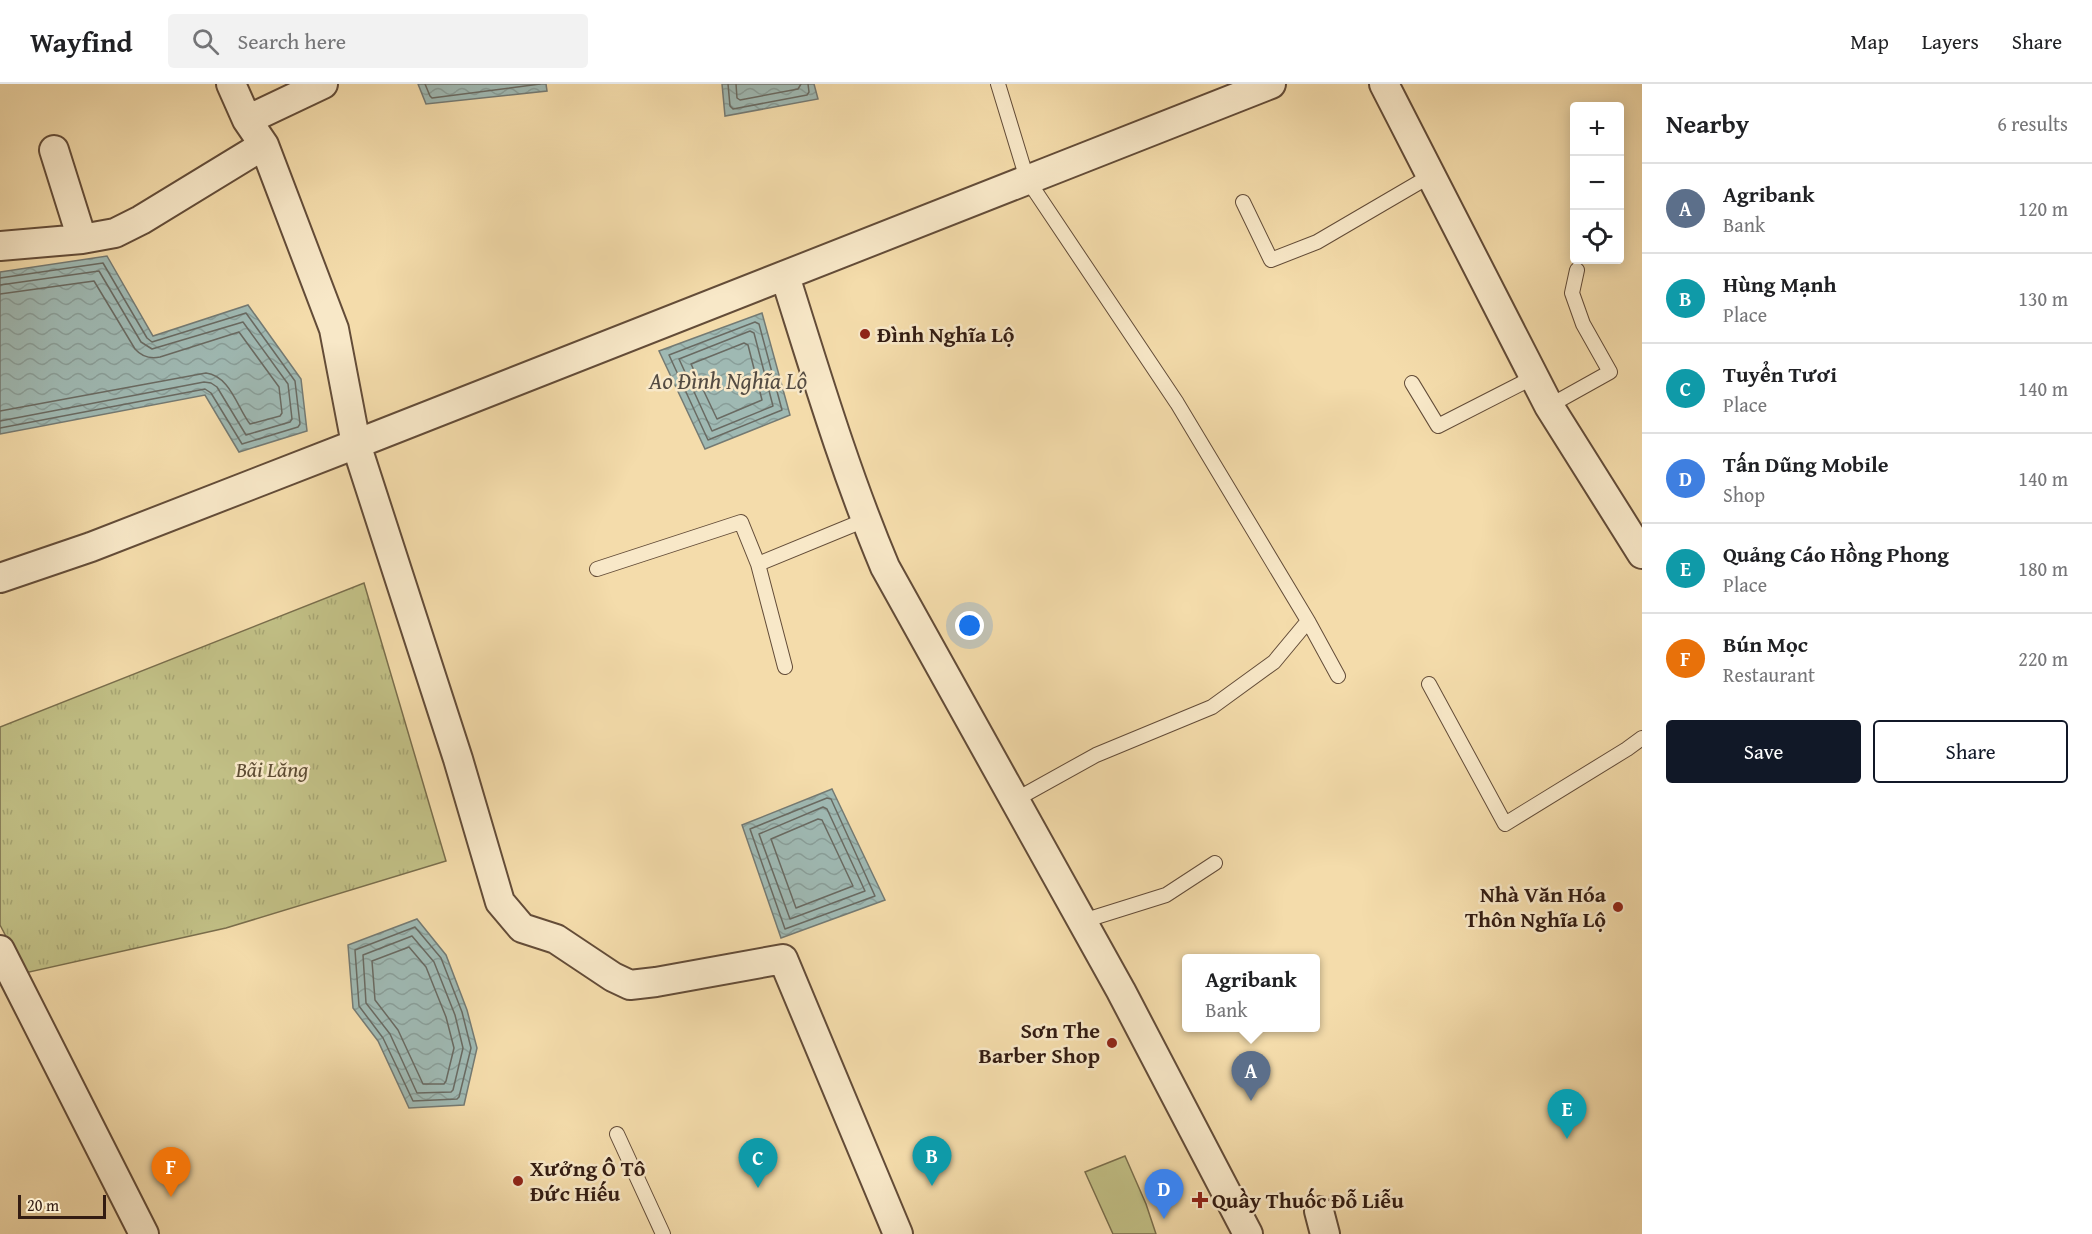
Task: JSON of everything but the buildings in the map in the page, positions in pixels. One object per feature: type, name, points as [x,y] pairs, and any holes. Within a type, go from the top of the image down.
[{"type":"street","points":[[231,84],[247,120],[264,145],[334,329],[356,444],[458,759],[500,902],[522,928],[556,939],[612,977],[630,985],[783,959],[898,1234]]},
{"type":"street","points":[[247,120],[323,84]]},
{"type":"street","points":[[0,578],[91,547],[1272,84]]},
{"type":"street","points":[[1384,84],[1549,406],[1642,554]]},
{"type":"street","points":[[0,246],[82,239],[115,232],[141,220],[264,145]]},
{"type":"street","points":[[54,150],[82,239]]},
{"type":"street","points":[[785,276],[838,443],[885,567],[1083,921],[1248,1234]]},
{"type":"street","points":[[0,950],[144,1234]]},
{"type":"lane","points":[[998,84],[1027,179],[1178,403],[1308,621],[1338,676]]},
{"type":"lane","points":[[1243,202],[1270,260],[1317,242],[1430,176]]},
{"type":"lane","points":[[1549,406],[1610,372],[1582,324],[1572,293],[1577,270]]},
{"type":"lane","points":[[1412,383],[1438,426],[1534,377]]},
{"type":"lane","points":[[758,564],[866,520]]},
{"type":"lane","points":[[597,569],[741,522],[758,564],[785,667]]},
{"type":"lane","points":[[1015,800],[1096,755],[1212,706],[1274,662],[1308,621]]},
{"type":"lane","points":[[1429,684],[1483,788],[1505,824],[1642,738]]},
{"type":"lane","points":[[1083,921],[1166,895],[1215,863]]},
{"type":"lane","points":[[617,1134],[663,1234]]},
{"type":"green space","name":"Bãi Lăng","points":[[364,583],[446,861],[226,928],[25,973],[0,925],[0,727]]},
{"type":"green space","points":[[1125,1156],[1156,1234],[1113,1234],[1085,1172]]},
{"type":"water","points":[[418,84],[546,84],[547,91],[426,104]]},
{"type":"water","points":[[722,84],[814,84],[818,99],[725,116]]},
{"type":"water","points":[[107,256],[153,336],[248,305],[301,379],[307,431],[239,452],[205,395],[0,434],[0,272]]},
{"type":"water","name":"Ao Đình Nghĩa Lộ","points":[[762,313],[790,415],[705,449],[659,351]]},
{"type":"water","points":[[832,789],[885,900],[781,938],[742,825]]},
{"type":"water","points":[[417,919],[446,955],[467,1010],[477,1048],[464,1105],[409,1108],[378,1041],[353,1008],[348,945]]},
{"type":"place","name":"Đình Nghĩa Lộ","points":[[865,334]]},
{"type":"place","name":"Nhà Văn Hóa Thôn Nghĩa Lộ","points":[[1618,907]]},
{"type":"place","name":"Sơn The Barber Shop","points":[[1112,1043]]},
{"type":"place","name":"Agribank","points":[[1251,1101]]},
{"type":"place","name":"Quảng Cáo Hồng Phong","points":[[1567,1139]]},
{"type":"place","name":"Xưởng Ô Tô Đức Hiếu","points":[[518,1181]]},
{"type":"place","name":"Hùng Mạnh","points":[[932,1186]]},
{"type":"place","name":"Tuyển Tươi","points":[[758,1188]]},
{"type":"place","name":"Bún Mọc","points":[[171,1197]]},
{"type":"place","name":"Quầy Thuốc Đỗ Liễu","points":[[1200,1200]]},
{"type":"place","name":"Tấn Dũng Mobile","points":[[1164,1219]]}]
